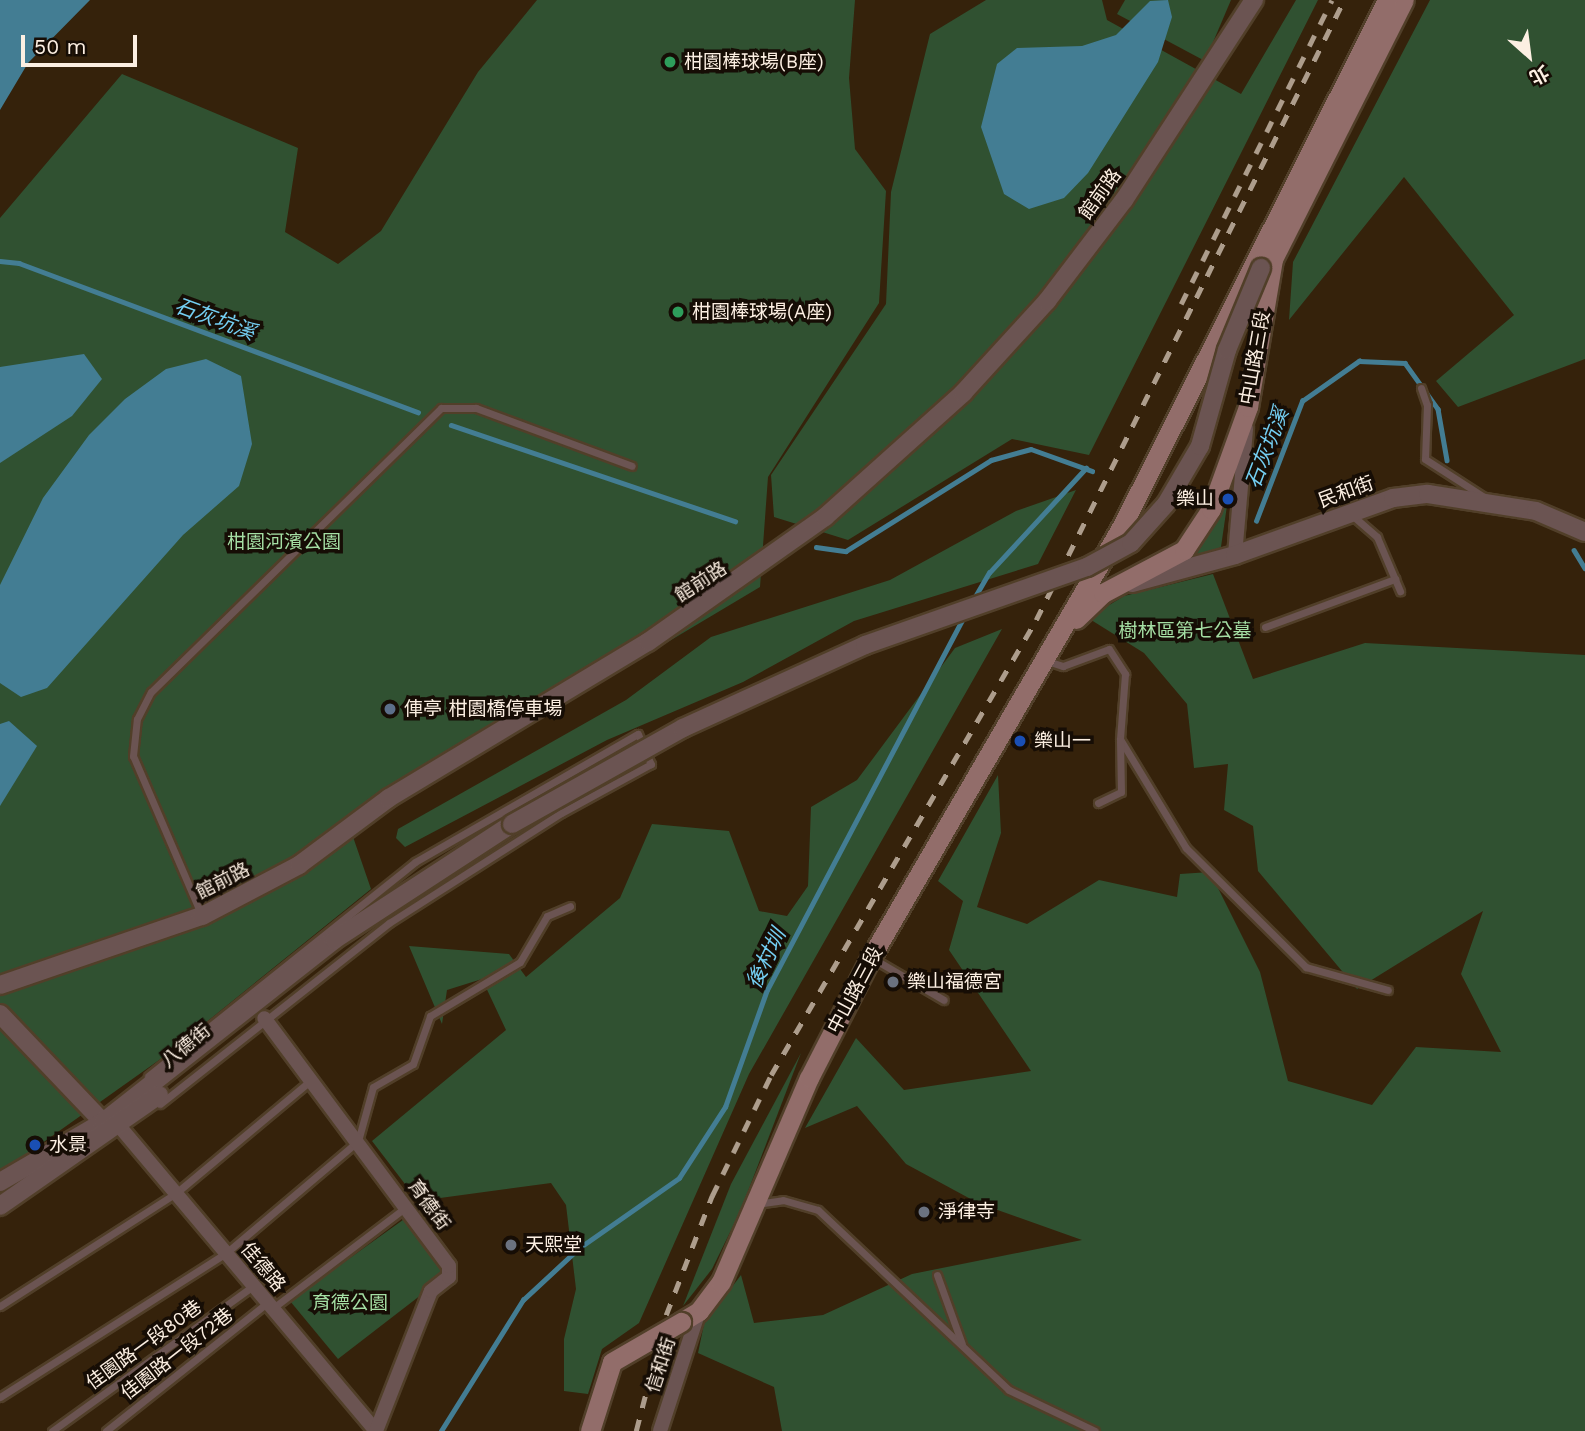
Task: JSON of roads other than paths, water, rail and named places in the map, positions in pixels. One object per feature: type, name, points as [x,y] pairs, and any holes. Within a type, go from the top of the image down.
[{"type":"main road","name":"中山路三段","points":[[1041,659],[1088,604],[1177,556],[1199,531],[1248,407],[1265,260],[1387,0]]},
{"type":"main road","name":"中山路三段","points":[[590,1431],[612,1362],[699,1311],[721,1282],[752,1205],[871,957],[1041,659],[1121,528],[1404,0]]},
{"type":"street","name":"館前路","points":[[0,985],[202,916],[299,865],[389,797],[648,642],[825,517],[963,393],[1047,301],[1124,200],[1254,0]]},
{"type":"street","name":"八德街","points":[[0,1206],[111,1124],[386,903],[512,824],[683,728],[865,645],[1087,567],[1131,542],[1166,504],[1200,446],[1227,350],[1265,260]]},
{"type":"street","points":[[1236,555],[1248,407]]},
{"type":"street","name":"民和街","points":[[1125,584],[1236,555],[1350,512],[1368,502],[1428,494],[1496,503],[1564,519],[1585,532]]},
{"type":"street","points":[[0,1014],[111,1124]]},
{"type":"street","name":"育德街","points":[[264,1018],[407,1207],[451,1272],[430,1291],[376,1431]]},
{"type":"street","name":"八德街","points":[[0,1182],[111,1124]]},
{"type":"street","name":"佳德路","points":[[111,1124],[176,1193],[376,1431]]},
{"type":"street","name":"信和街","points":[[660,1431],[699,1311]]},
{"type":"lane","points":[[1420,388],[1427,405],[1425,459],[1496,503]]},
{"type":"lane","points":[[202,916],[133,755],[137,719],[151,692],[441,408],[475,408],[632,466]]},
{"type":"lane","points":[[1350,512],[1377,537],[1400,591]]},
{"type":"lane","points":[[1265,627],[1395,579]]},
{"type":"lane","points":[[1041,659],[1063,666],[1109,649],[1125,674],[1120,739],[1121,792],[1098,803]]},
{"type":"lane","points":[[638,734],[651,764],[472,867],[264,1018],[151,1111],[111,1124],[126,1093],[415,862],[638,734]]},
{"type":"lane","points":[[1120,739],[1186,848],[1306,967],[1388,990]]},
{"type":"lane","points":[[0,1398],[226,1253],[358,1141],[373,1087],[413,1064],[430,1016],[520,962],[547,916],[570,906]]},
{"type":"lane","points":[[871,957],[944,1000]]},
{"type":"lane","points":[[0,1306],[176,1193],[312,1079]]},
{"type":"lane","points":[[752,1205],[783,1200],[818,1210],[934,1314],[964,1351],[1009,1390],[1095,1431]]},
{"type":"lane","name":"佳園路一段72巷","points":[[106,1431],[270,1305],[407,1207]]},
{"type":"lane","points":[[937,1275],[964,1351]]},
{"type":"lane","name":"佳園路一段80巷","points":[[52,1431],[254,1286]]},
{"type":"water","points":[[0,0],[90,0],[28,63],[0,110]]},
{"type":"water","points":[[1168,0],[1172,17],[1158,62],[1088,173],[1064,198],[1029,209],[1004,194],[981,127],[997,64],[1017,48],[1082,46],[1116,35],[1150,1]]},
{"type":"water","points":[[84,354],[102,379],[72,416],[0,463],[0,367]]},
{"type":"water","points":[[206,359],[241,376],[252,444],[239,486],[183,535],[47,688],[21,697],[0,683],[0,585],[43,498],[89,435],[125,399],[166,369]]},
{"type":"water","points":[[9,721],[37,746],[0,806],[0,724]]},
{"type":"waterway","name":"石灰坑溪","points":[[0,261],[19,263],[418,412]]},
{"type":"waterway","name":"石灰坑溪","points":[[1256,521],[1302,401],[1359,361],[1405,363],[1438,409],[1447,460]]},
{"type":"waterway","name":"石灰坑溪","points":[[451,425],[735,521]]},
{"type":"waterway","name":"石灰坑溪","points":[[816,547],[846,551],[991,460],[1031,449],[1092,471]]},
{"type":"waterway","name":"後村圳","points":[[972,602],[989,573],[1086,468]]},
{"type":"waterway","name":"石灰坑溪","points":[[1574,550],[1585,568]]},
{"type":"waterway","name":"後村圳","points":[[441,1431],[523,1300],[579,1248],[679,1178],[725,1107],[767,990],[964,616]]},
{"type":"railway","points":[[1181,304],[1332,0]]},
{"type":"railway","points":[[636,1431],[666,1315],[712,1196],[771,1075],[1036,620],[1344,0]]},
{"type":"place","name":"柑園棒球場(B座)","points":[[670,62]]},
{"type":"place","name":"柑園棒球場(A座)","points":[[678,312]]},
{"type":"place","name":"樂山","points":[[1228,499]]},
{"type":"place","name":"俥亭 柑園橋停車場","points":[[390,709]]},
{"type":"place","name":"樂山一","points":[[1020,741]]},
{"type":"place","name":"樂山福德宮","points":[[893,982]]},
{"type":"place","name":"水景","points":[[35,1145]]},
{"type":"place","name":"淨律寺","points":[[924,1212]]},
{"type":"place","name":"天熙堂","points":[[511,1245]]},
{"type":"park label","name":"柑園河濱公園","points":[[284,542]]},
{"type":"park label","name":"樹林區第七公墓","points":[[1185,631]]},
{"type":"park label","name":"育德公園","points":[[350,1303]]}]
